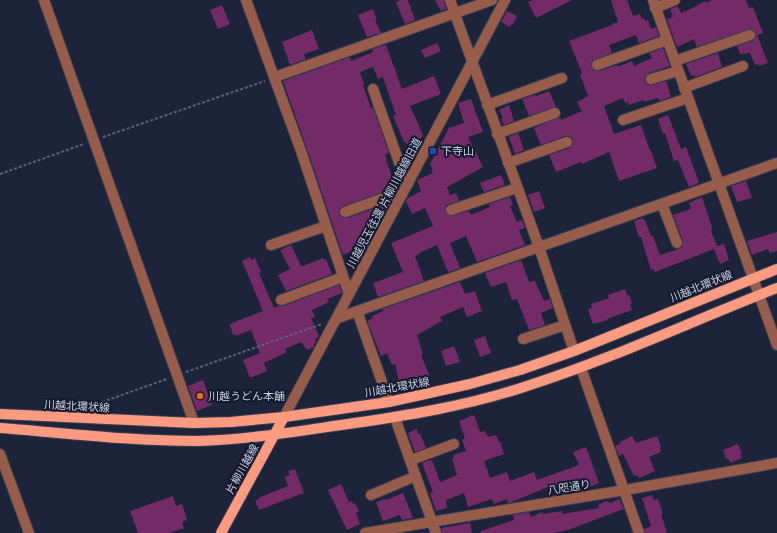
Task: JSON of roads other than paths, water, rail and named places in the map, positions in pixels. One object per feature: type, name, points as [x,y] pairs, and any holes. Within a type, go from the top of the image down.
[{"type":"main road","name":"川越北環状線","points":[[0,414],[194,423],[231,422],[284,417],[389,402],[490,379],[520,370],[574,351],[777,269]]},
{"type":"main road","points":[[0,428],[134,439],[236,439],[395,418],[482,399],[528,386],[581,368],[777,288]]},
{"type":"main road","name":"片柳川越線","points":[[221,533],[284,417]]},
{"type":"street","points":[[44,0],[176,376],[194,423]]},
{"type":"street","points":[[246,0],[275,77],[349,294]]},
{"type":"street","points":[[450,0],[497,134],[539,247],[574,351]]},
{"type":"street","points":[[275,77],[492,0]]},
{"type":"street","name":"川越児玉往還 片柳川越線旧道","points":[[284,417],[338,318],[349,294],[505,0]]},
{"type":"street","points":[[675,0],[654,4],[752,278],[775,331],[777,345]]},
{"type":"street","points":[[651,79],[676,66],[750,35]]},
{"type":"street","points":[[597,65],[667,40]]},
{"type":"street","points":[[684,88],[744,66]]},
{"type":"street","points":[[487,105],[562,78]]},
{"type":"street","points":[[373,89],[407,185]]},
{"type":"street","points":[[623,120],[688,98]]},
{"type":"street","points":[[497,134],[555,113]]},
{"type":"street","points":[[508,163],[567,142]]},
{"type":"street","points":[[338,318],[777,163]]},
{"type":"street","points":[[451,210],[517,188]]},
{"type":"street","points":[[345,212],[395,194],[402,195]]},
{"type":"street","points":[[662,204],[677,243]]},
{"type":"street","points":[[271,245],[326,226]]},
{"type":"street","points":[[281,300],[343,277]]},
{"type":"street","points":[[357,311],[389,402]]},
{"type":"street","points":[[523,339],[565,325]]},
{"type":"street","points":[[581,368],[639,533]]},
{"type":"street","points":[[395,418],[436,533]]},
{"type":"street","points":[[411,460],[454,444]]},
{"type":"street","points":[[0,454],[29,533]]},
{"type":"street","name":"八咫通り","points":[[365,533],[777,463]]},
{"type":"street","points":[[371,495],[416,476]]},
{"type":"place","name":"下寺山","points":[[433,151]]},
{"type":"place","name":"川越うどん本舗","points":[[200,396]]}]
